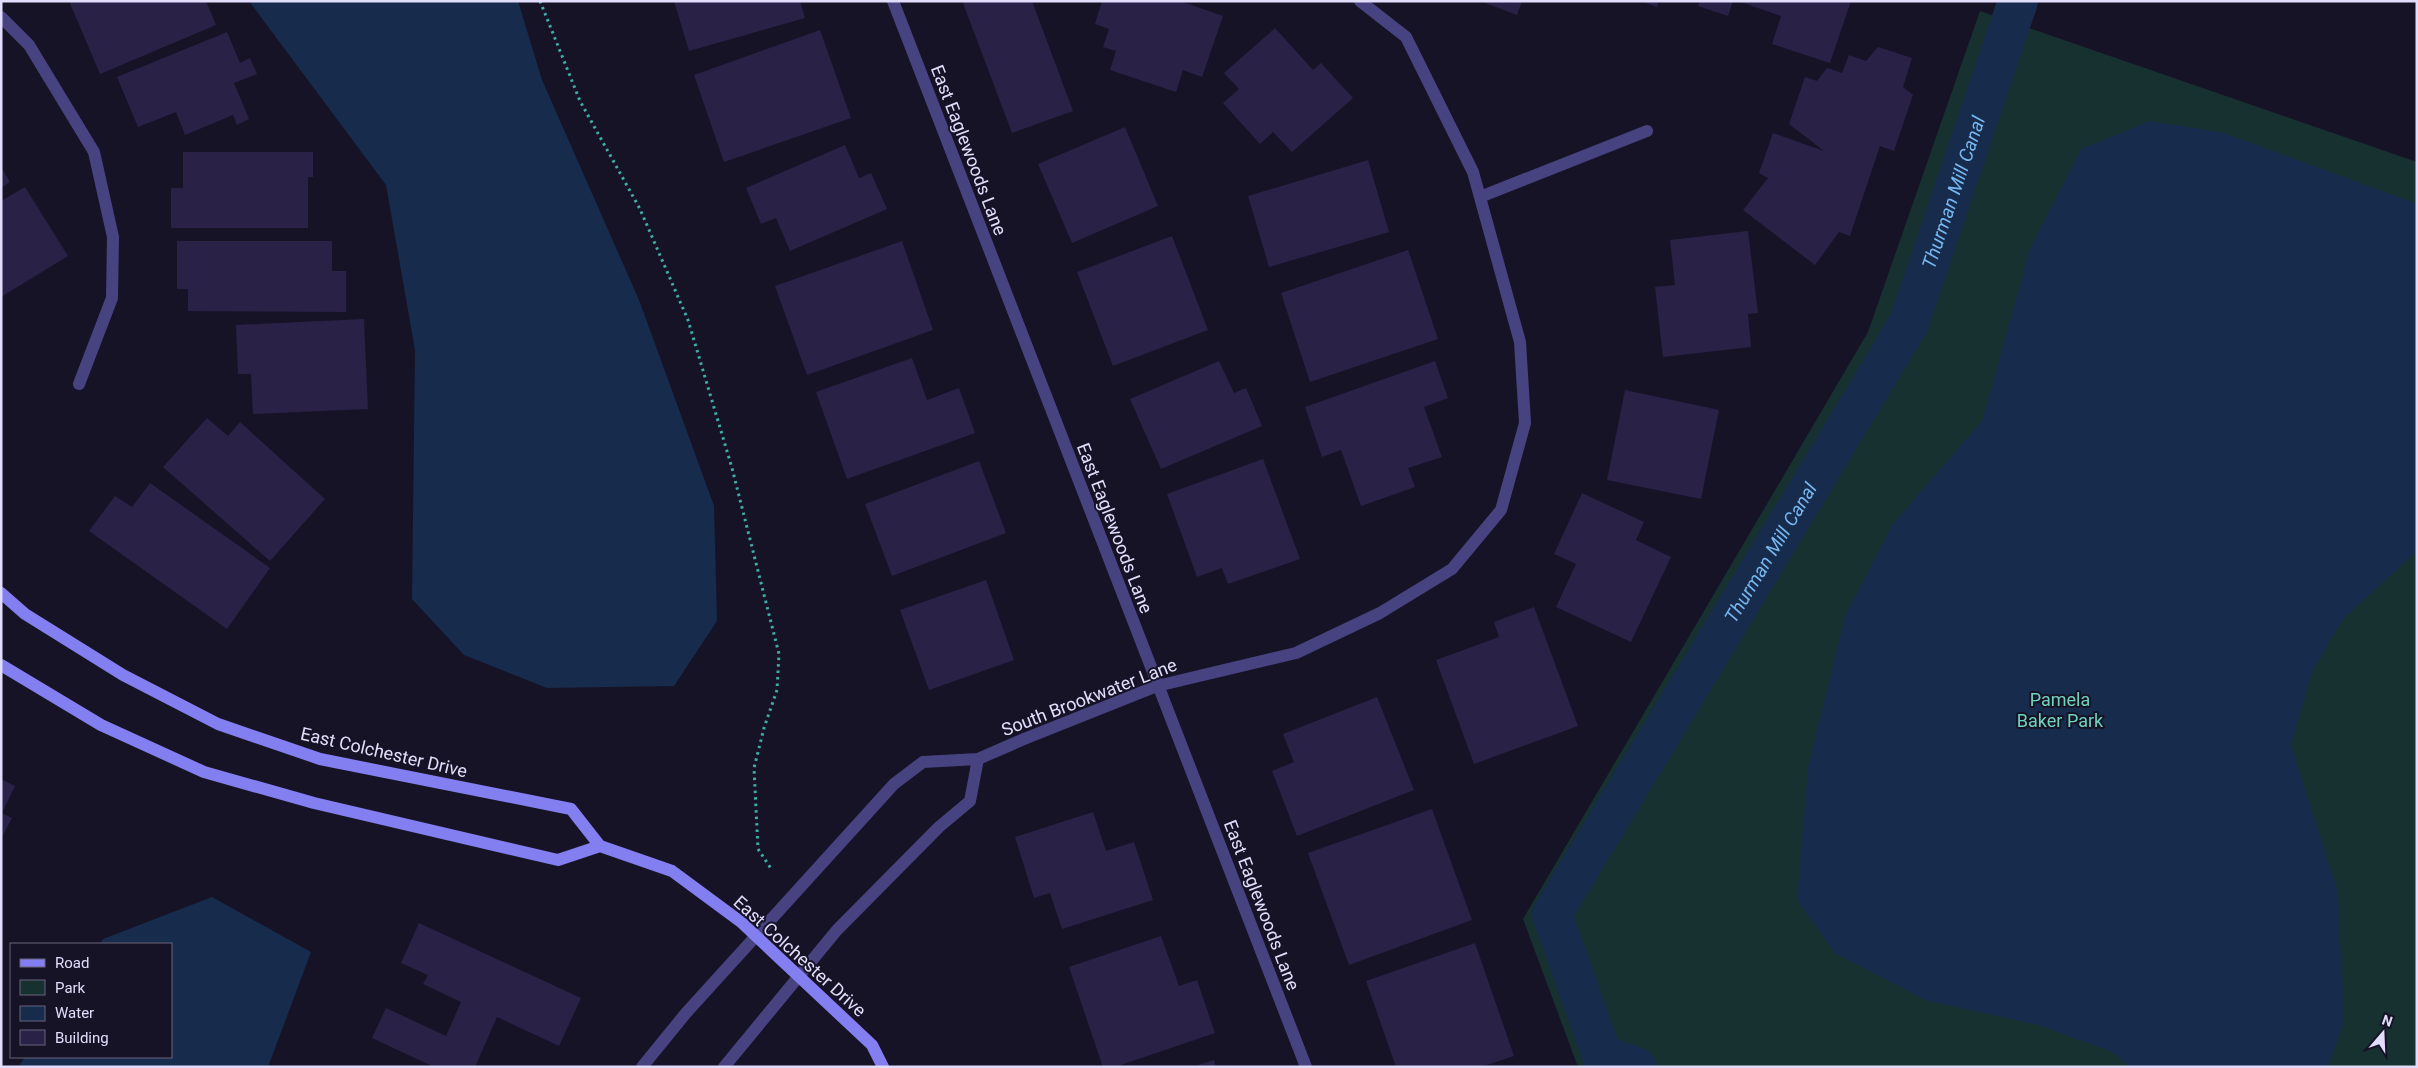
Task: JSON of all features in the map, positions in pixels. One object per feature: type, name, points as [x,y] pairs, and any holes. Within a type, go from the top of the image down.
[{"type":"street","name":"East Eaglewoods Lane","points":[[893,1],[1306,1067]]},
{"type":"street","name":"South Brookwater Lane","points":[[642,1067],[686,1013],[894,784],[924,762],[978,759],[1157,686],[1296,652],[1380,613],[1452,569],[1501,510],[1525,423],[1520,342],[1474,172],[1406,37],[1360,1]]},
{"type":"street","points":[[1,17],[29,45],[94,152],[112,237],[112,298],[79,384]]},
{"type":"street","points":[[1480,196],[1648,131]]},
{"type":"street","name":"East Colchester Drive","points":[[1,593],[26,614],[124,675],[218,724],[320,759],[571,809],[600,846],[672,871],[742,922],[872,1045],[883,1067]]},
{"type":"street","points":[[1,665],[100,725],[204,772],[314,803],[558,860],[600,846]]},
{"type":"street","points":[[724,1067],[844,923],[939,827],[970,801],[978,759]]},
{"type":"path","points":[[540,1],[580,101],[640,209],[688,320],[732,468],[779,654],[777,690],[764,728],[754,768],[758,849],[772,870]]},
{"type":"green space","name":"Pamela Baker Park","points":[[1980,11],[2417,162],[2417,1067],[1578,1067],[1523,919],[1868,332]]},
{"type":"water","points":[[249,1],[518,1],[542,80],[639,300],[714,506],[717,621],[674,686],[547,688],[464,655],[412,599],[415,350],[386,185]]},
{"type":"water","name":"Pamela Baker Park","points":[[2150,121],[2224,133],[2417,204],[2417,551],[2343,619],[2312,672],[2291,745],[2338,892],[2344,1021],[2328,1067],[2131,1067],[2110,1051],[2038,1025],[1925,1000],[1835,953],[1797,900],[1808,768],[1845,616],[1893,524],[1982,421],[2030,249],[2081,149]]},
{"type":"water","points":[[212,897],[311,952],[268,1067],[18,1067],[24,1058],[172,1058],[172,943],[101,943],[103,939]]},
{"type":"building","points":[[69,1],[206,1],[216,25],[100,74]]},
{"type":"building","points":[[674,1],[800,1],[805,18],[689,51]]},
{"type":"building","points":[[968,1],[1032,1],[1073,111],[1012,133],[963,3]]},
{"type":"building","points":[[1102,1],[1180,1],[1223,16],[1202,77],[1183,70],[1176,92],[1110,70],[1116,51],[1103,47],[1109,29],[1095,24]]},
{"type":"building","points":[[1480,1],[1522,1],[1517,15]]},
{"type":"building","points":[[1641,1],[1659,1],[1657,7]]},
{"type":"building","points":[[1700,1],[1733,1],[1728,16],[1698,6]]},
{"type":"building","points":[[1738,1],[1851,1],[1830,63],[1772,44],[1781,16]]},
{"type":"building","points":[[1275,28],[1313,70],[1321,63],[1353,98],[1292,152],[1273,132],[1260,144],[1223,103],[1239,89],[1224,73]]},
{"type":"building","points":[[820,30],[851,118],[724,162],[694,75]]},
{"type":"building","points":[[227,32],[240,63],[250,58],[257,74],[234,83],[249,119],[237,125],[233,115],[185,135],[176,112],[138,127],[117,77]]},
{"type":"building","points":[[1878,47],[1912,58],[1903,87],[1913,95],[1894,151],[1880,146],[1850,236],[1839,232],[1815,265],[1743,210],[1768,178],[1759,173],[1773,133],[1824,151],[1789,124],[1805,77],[1817,81],[1827,68],[1842,73],[1849,55],[1866,61]]},
{"type":"building","points":[[1125,127],[1158,206],[1072,243],[1038,164]]},
{"type":"building","points":[[845,145],[859,178],[871,173],[887,209],[790,251],[776,218],[761,224],[746,188]]},
{"type":"building","points":[[183,152],[313,152],[313,177],[308,177],[308,228],[171,228],[171,188],[183,188]]},
{"type":"building","points":[[1368,160],[1389,232],[1269,267],[1248,196]]},
{"type":"building","points":[[1,167],[10,182],[1,188]]},
{"type":"building","points":[[25,187],[68,256],[1,297],[1,201]]},
{"type":"building","points":[[1748,231],[1758,313],[1748,314],[1751,347],[1663,357],[1655,287],[1675,285],[1670,240]]},
{"type":"building","points":[[1172,236],[1208,330],[1113,366],[1077,272]]},
{"type":"building","points":[[177,241],[332,241],[332,271],[346,271],[346,312],[188,311],[188,289],[177,289]]},
{"type":"building","points":[[902,241],[933,330],[807,375],[775,286]]},
{"type":"building","points":[[1408,250],[1438,339],[1310,382],[1281,293]]},
{"type":"building","points":[[364,319],[368,409],[253,414],[251,374],[238,374],[236,325]]},
{"type":"building","points":[[912,358],[927,400],[959,388],[975,433],[847,479],[816,392]]},
{"type":"building","points":[[1219,361],[1234,393],[1246,388],[1262,426],[1161,469],[1130,399]]},
{"type":"building","points":[[1435,361],[1448,398],[1424,407],[1442,457],[1408,468],[1415,487],[1361,506],[1341,450],[1322,457],[1305,407]]},
{"type":"building","points":[[1625,390],[1719,410],[1701,499],[1607,480]]},
{"type":"building","points":[[207,418],[228,436],[240,422],[325,499],[270,561],[163,467]]},
{"type":"building","points":[[1263,459],[1300,559],[1228,584],[1222,568],[1197,577],[1167,494]]},
{"type":"building","points":[[979,461],[1006,533],[892,576],[865,504]]},
{"type":"building","points":[[150,483],[270,568],[227,629],[89,531],[115,496],[132,507]]},
{"type":"building","points":[[1582,493],[1644,522],[1636,540],[1671,557],[1631,642],[1556,607],[1576,564],[1554,554]]},
{"type":"building","points":[[986,580],[1014,660],[929,690],[900,610]]},
{"type":"building","points":[[1534,607],[1578,726],[1474,764],[1436,660],[1499,637],[1494,622]]},
{"type":"building","points":[[1377,697],[1414,790],[1297,836],[1272,771],[1294,762],[1283,734]]},
{"type":"building","points":[[1,779],[15,786],[2,813],[12,818],[1,839]]},
{"type":"building","points":[[1432,809],[1472,920],[1349,965],[1308,853]]},
{"type":"building","points":[[1093,812],[1106,851],[1134,842],[1153,900],[1062,929],[1050,893],[1034,898],[1015,837]]},
{"type":"building","points":[[419,923],[581,998],[559,1046],[497,1017],[475,1067],[434,1067],[372,1038],[386,1008],[446,1036],[461,1002],[423,984],[428,975],[401,963]]},
{"type":"building","points":[[1161,936],[1179,986],[1197,980],[1215,1033],[1115,1067],[1103,1067],[1069,967]]},
{"type":"building","points":[[1475,943],[1514,1056],[1481,1067],[1396,1067],[1366,981]]},
{"type":"building","points":[[1214,1060],[1216,1067],[1195,1067],[1195,1066]]},
{"type":"waterway","name":"Thurman Mill Canal","points":[[1636,1067],[1602,1055],[1552,914],[1909,323],[2018,1]]}]
